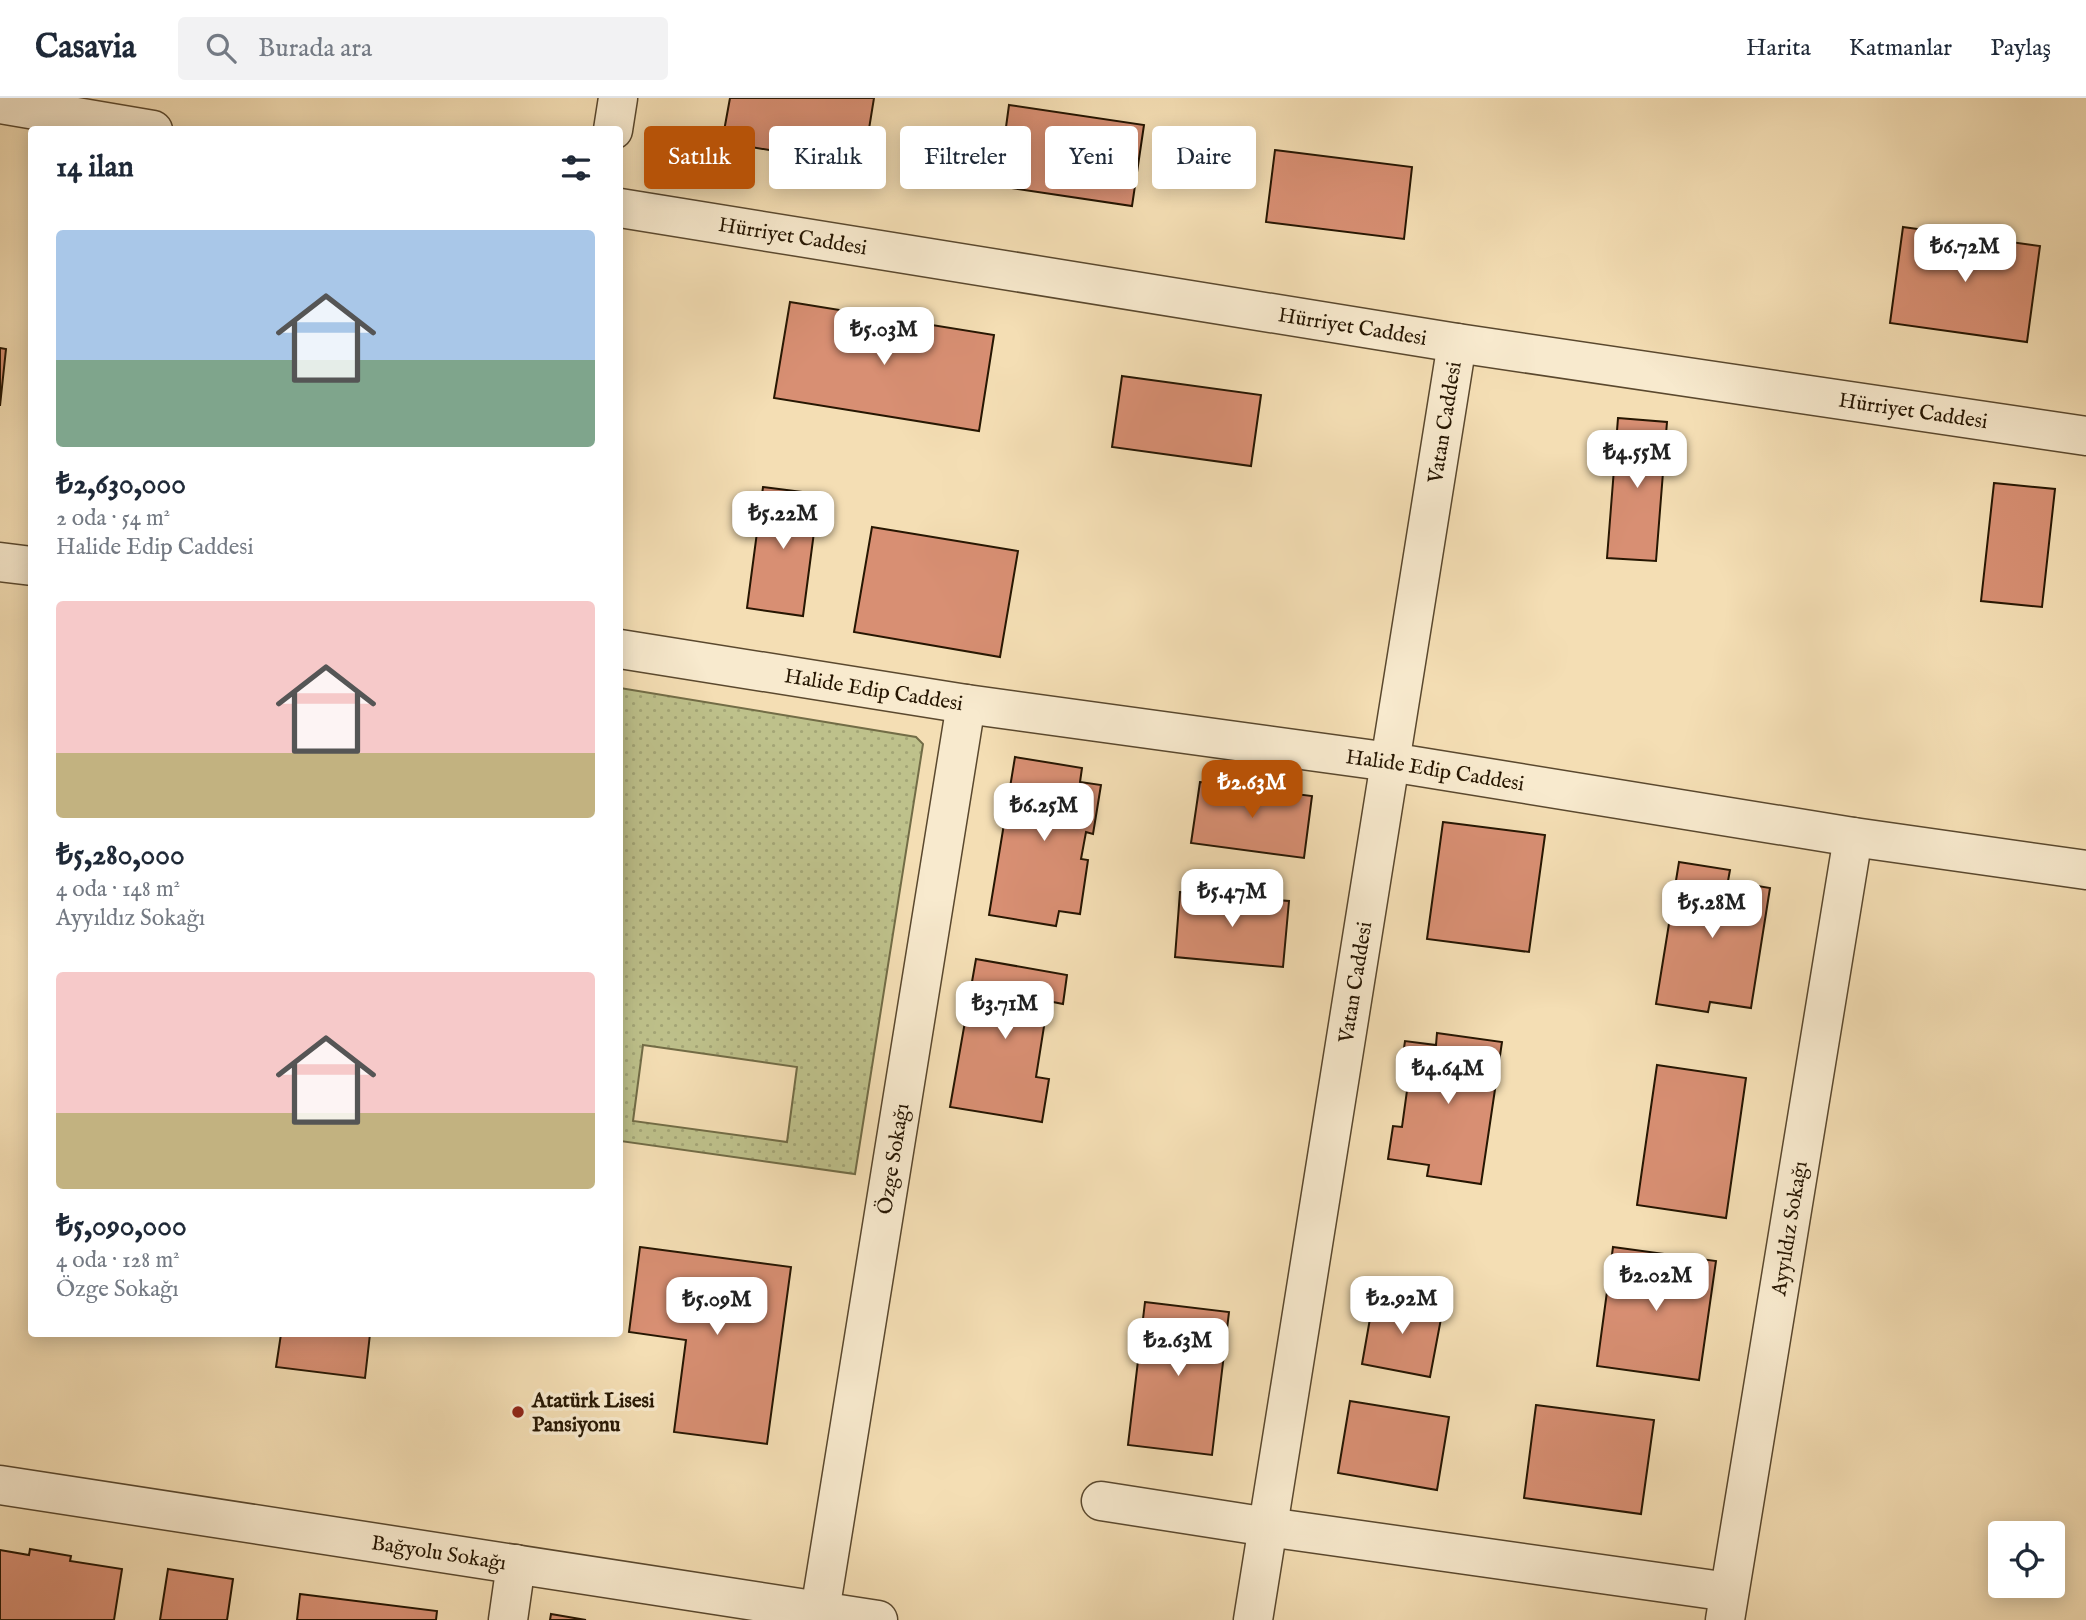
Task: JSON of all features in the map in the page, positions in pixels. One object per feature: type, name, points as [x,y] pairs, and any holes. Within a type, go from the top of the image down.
[{"type":"street","points":[[614,126],[618,98]]},
{"type":"street","points":[[0,104],[129,126]]},
{"type":"street","name":"Hürriyet Caddesi","points":[[623,208],[1457,343],[2086,436]]},
{"type":"street","name":"Vatan Caddesi","points":[[1253,1620],[1457,343]]},
{"type":"street","points":[[0,562],[28,566]]},
{"type":"street","name":"Halide Edip Caddesi","points":[[623,649],[966,704],[1390,762],[1853,837],[2086,870]]},
{"type":"street","name":"Özge Sokağı","points":[[820,1611],[966,704]]},
{"type":"street","name":"Ayyıldız Sokağı","points":[[1727,1606],[1853,837]]},
{"type":"street","name":"Bağyolu Sokağı","points":[[0,1485],[878,1620]]},
{"type":"street","points":[[1101,1501],[1727,1606]]},
{"type":"street","points":[[508,1620],[516,1564]]},
{"type":"green space","points":[[623,688],[916,737],[923,744],[855,1174],[623,1141]],"holes":[[[643,1045],[797,1067],[787,1142],[633,1121]]]},
{"type":"building","points":[[730,98],[874,98],[869,126],[769,126],[769,150],[755,148],[755,126],[725,126]]},
{"type":"building","points":[[1009,105],[1144,125],[1138,166],[1138,126],[1045,126],[1045,189],[1135,189],[1132,206],[1018,189],[1031,189],[1031,126],[1006,126]]},
{"type":"building","points":[[1275,150],[1412,167],[1404,239],[1266,222]]},
{"type":"building","points":[[1903,227],[2040,246],[2027,342],[1890,323]]},
{"type":"building","points":[[790,302],[994,335],[979,431],[774,398]]},
{"type":"building","points":[[0,348],[6,349],[0,406]]},
{"type":"building","points":[[1122,376],[1261,395],[1251,466],[1112,447]]},
{"type":"building","points":[[1618,418],[1667,422],[1656,561],[1607,558]]},
{"type":"building","points":[[1994,483],[2055,489],[2042,607],[1981,601]]},
{"type":"building","points":[[763,487],[819,494],[803,616],[747,608]]},
{"type":"building","points":[[872,527],[1018,551],[1000,657],[854,632]]},
{"type":"building","points":[[1015,757],[1082,768],[1080,782],[1101,785],[1093,834],[1086,832],[1081,859],[1088,860],[1080,914],[1059,911],[1056,926],[989,915]]},
{"type":"building","points":[[1200,782],[1312,796],[1304,858],[1191,843]]},
{"type":"building","points":[[1443,822],[1545,835],[1529,952],[1427,939]]},
{"type":"building","points":[[1679,862],[1730,870],[1728,881],[1770,888],[1751,1008],[1710,1002],[1708,1012],[1656,1004]]},
{"type":"building","points":[[1180,892],[1289,901],[1283,967],[1175,957]]},
{"type":"building","points":[[976,959],[1067,975],[1063,1004],[1048,1001],[1036,1077],[1049,1079],[1042,1122],[950,1107]]},
{"type":"building","points":[[1437,1033],[1502,1042],[1481,1184],[1427,1176],[1429,1165],[1388,1159],[1393,1126],[1402,1127],[1410,1069],[1401,1068],[1405,1041],[1436,1045]]},
{"type":"building","points":[[1657,1065],[1746,1078],[1726,1218],[1637,1205]]},
{"type":"building","points":[[640,1247],[791,1267],[767,1444],[674,1432],[686,1340],[629,1332]]},
{"type":"building","points":[[1613,1247],[1716,1261],[1699,1380],[1597,1366]]},
{"type":"building","points":[[1374,1296],[1443,1308],[1430,1377],[1362,1364]]},
{"type":"building","points":[[1145,1302],[1229,1312],[1212,1455],[1128,1445]]},
{"type":"building","points":[[281,1337],[370,1337],[365,1378],[276,1367]]},
{"type":"building","points":[[1350,1401],[1449,1417],[1437,1490],[1338,1473]]},
{"type":"building","points":[[1536,1405],[1654,1420],[1641,1514],[1524,1498]]},
{"type":"building","points":[[30,1549],[71,1556],[70,1561],[122,1569],[114,1620],[0,1620],[0,1550],[29,1555]]},
{"type":"building","points":[[168,1569],[233,1579],[227,1620],[160,1620]]},
{"type":"building","points":[[300,1594],[437,1611],[436,1620],[297,1620]]},
{"type":"building","points":[[551,1614],[586,1620],[550,1620]]},
{"type":"place","name":"Atatürk Lisesi Pansiyonu","points":[[518,1412]]}]
